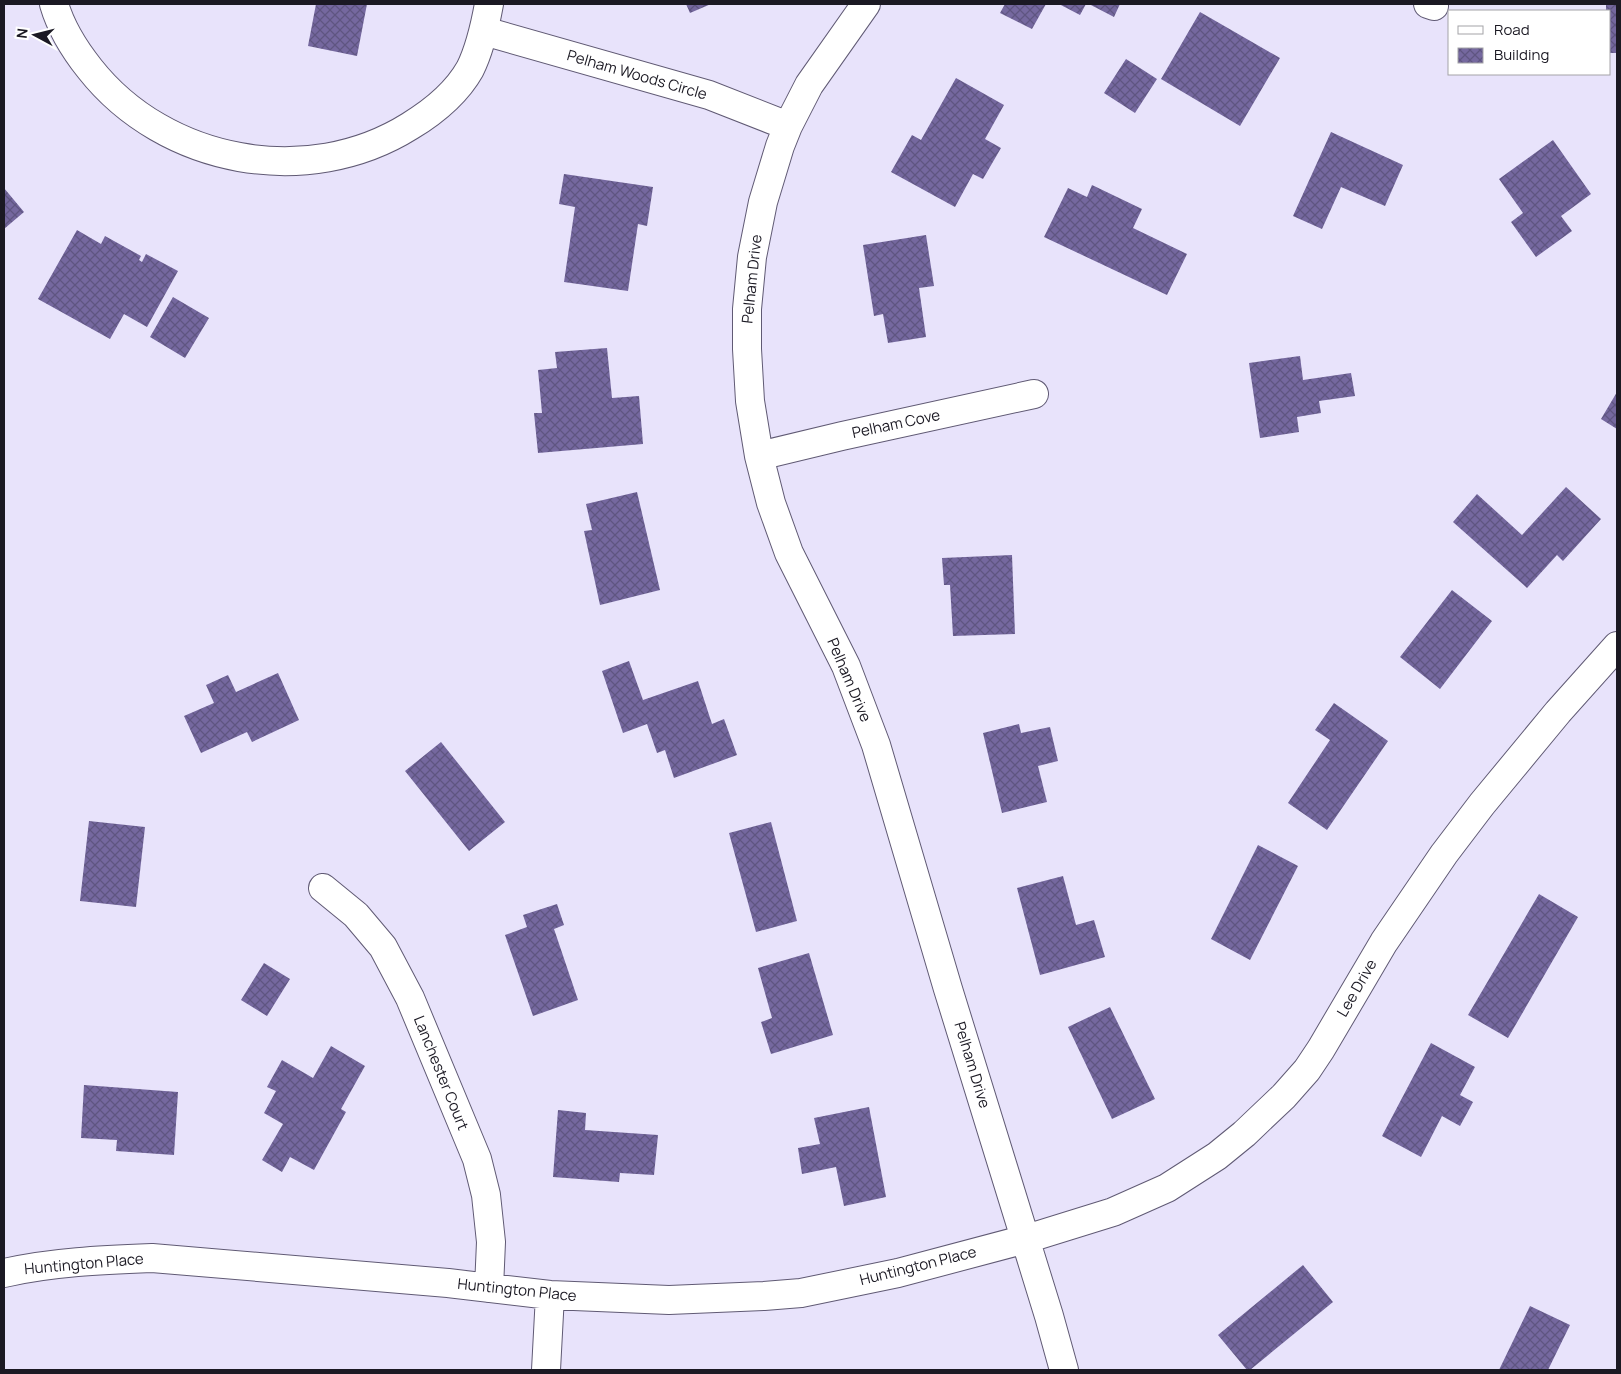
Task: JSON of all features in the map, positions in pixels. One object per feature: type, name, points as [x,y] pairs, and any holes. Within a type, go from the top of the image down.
[{"type":"street","points":[[54,4],[59,21],[76,52],[101,83],[132,112],[160,130],[198,147],[238,157],[280,161],[314,160],[355,151],[394,136],[422,118],[454,91],[470,69],[484,31],[489,4]]},
{"type":"street","name":"Pelham Drive","points":[[866,4],[810,85],[788,126],[763,202],[752,257],[747,309],[750,401],[759,456],[789,553],[846,666],[876,745],[1064,1370]]},
{"type":"street","name":"Pelham Woods Circle","points":[[484,31],[709,95],[788,126]]},
{"type":"street","name":"Pelham Cove","points":[[759,456],[1034,394]]},
{"type":"street","name":"Lee Drive","points":[[1026,1239],[1113,1212],[1167,1188],[1216,1156],[1244,1134],[1284,1096],[1307,1070],[1321,1049],[1384,942],[1444,854],[1482,804],[1617,646]]},
{"type":"street","name":"Lanchester Court","points":[[323,888],[356,915],[383,947],[410,998],[476,1159],[486,1195],[492,1242],[490,1288]]},
{"type":"street","name":"Huntington Place","points":[[4,1273],[29,1267],[152,1258],[448,1283],[550,1295],[669,1300],[764,1296],[801,1292],[898,1274],[1026,1239]]},
{"type":"street","points":[[546,1370],[550,1295]]},
{"type":"building","points":[[316,4],[367,4],[357,56],[308,46]]},
{"type":"building","points":[[686,4],[711,4],[690,13]]},
{"type":"building","points":[[1005,4],[1046,4],[1032,29],[1000,13]]},
{"type":"building","points":[[1059,4],[1086,4],[1080,15]]},
{"type":"building","points":[[1089,4],[1120,4],[1114,17]]},
{"type":"building","points":[[1606,4],[1617,4],[1617,53],[1611,53],[1611,10],[1606,10]]},
{"type":"building","points":[[1200,12],[1280,58],[1240,126],[1161,79]]},
{"type":"building","points":[[1126,59],[1157,79],[1135,113],[1104,93]]},
{"type":"building","points":[[956,78],[1004,105],[985,139],[1001,148],[983,179],[973,174],[955,207],[891,172],[912,135],[921,140]]},
{"type":"building","points":[[1331,132],[1403,165],[1385,206],[1341,187],[1322,229],[1293,216]]},
{"type":"building","points":[[1553,140],[1591,194],[1561,216],[1572,231],[1536,257],[1511,222],[1523,213],[1499,179]]},
{"type":"building","points":[[564,174],[653,187],[647,226],[638,224],[628,291],[564,282],[575,207],[559,204]]},
{"type":"building","points":[[1092,185],[1142,209],[1133,228],[1187,254],[1167,295],[1044,237],[1068,188],[1087,197]]},
{"type":"building","points":[[4,188],[24,212],[4,229]]},
{"type":"building","points":[[77,230],[101,244],[105,236],[141,256],[139,260],[142,262],[146,254],[178,271],[147,327],[124,314],[110,339],[38,299]]},
{"type":"building","points":[[926,235],[934,286],[919,288],[926,337],[888,343],[883,314],[874,316],[863,245]]},
{"type":"building","points":[[173,297],[209,318],[185,358],[150,337]]},
{"type":"building","points":[[607,348],[612,398],[639,396],[643,444],[538,453],[534,413],[542,413],[538,370],[557,368],[555,352]]},
{"type":"building","points":[[1300,356],[1303,380],[1351,373],[1355,396],[1319,401],[1321,413],[1297,417],[1299,432],[1260,438],[1249,363]]},
{"type":"building","points":[[1617,392],[1617,429],[1601,419]]},
{"type":"building","points":[[1566,487],[1601,519],[1563,561],[1557,555],[1527,588],[1453,522],[1477,494],[1522,535]]},
{"type":"building","points":[[637,492],[660,590],[600,605],[584,531],[592,530],[586,504]]},
{"type":"building","points":[[1012,555],[1015,634],[953,636],[950,585],[944,585],[942,558]]},
{"type":"building","points":[[1452,590],[1492,621],[1440,689],[1400,657]]},
{"type":"building","points":[[629,661],[643,700],[698,681],[712,724],[724,719],[737,755],[674,778],[665,750],[657,753],[647,724],[623,733],[602,671]]},
{"type":"building","points":[[278,673],[299,720],[252,742],[247,732],[201,753],[184,716],[214,703],[206,685],[228,675],[236,692]]},
{"type":"building","points":[[1334,703],[1388,741],[1327,830],[1288,803],[1330,740],[1315,730]]},
{"type":"building","points":[[1019,724],[1021,733],[1050,727],[1058,761],[1038,766],[1047,802],[1002,813],[983,733]]},
{"type":"building","points":[[441,742],[505,822],[469,851],[405,771]]},
{"type":"building","points":[[89,821],[145,827],[136,907],[80,901]]},
{"type":"building","points":[[771,822],[797,921],[756,932],[729,833]]},
{"type":"building","points":[[1258,845],[1298,866],[1250,960],[1211,939]]},
{"type":"building","points":[[1063,876],[1076,925],[1094,920],[1105,957],[1040,975],[1017,888]]},
{"type":"building","points":[[1539,894],[1578,917],[1508,1038],[1468,1015]]},
{"type":"building","points":[[557,904],[564,925],[554,929],[578,1000],[533,1016],[505,935],[527,927],[523,915]]},
{"type":"building","points":[[809,953],[833,1035],[771,1054],[761,1022],[772,1018],[758,968]]},
{"type":"building","points":[[264,963],[290,979],[267,1016],[241,1000]]},
{"type":"building","points":[[1110,1007],[1155,1099],[1112,1119],[1068,1027]]},
{"type":"building","points":[[1431,1043],[1475,1067],[1460,1095],[1473,1102],[1460,1126],[1442,1116],[1421,1157],[1382,1136]]},
{"type":"building","points":[[331,1046],[365,1066],[341,1109],[346,1112],[314,1170],[290,1157],[282,1172],[262,1160],[283,1124],[264,1113],[276,1091],[267,1087],[282,1060],[313,1078]]},
{"type":"building","points":[[84,1085],[178,1092],[174,1155],[116,1151],[117,1140],[81,1138]]},
{"type":"building","points":[[869,1107],[886,1197],[844,1206],[836,1167],[802,1174],[798,1148],[820,1144],[814,1118]]},
{"type":"building","points":[[558,1110],[586,1113],[585,1130],[658,1135],[654,1175],[620,1173],[619,1182],[553,1177]]},
{"type":"building","points":[[1303,1265],[1333,1302],[1250,1370],[1247,1370],[1218,1335]]},
{"type":"building","points":[[1530,1306],[1570,1325],[1548,1370],[1499,1370]]}]
